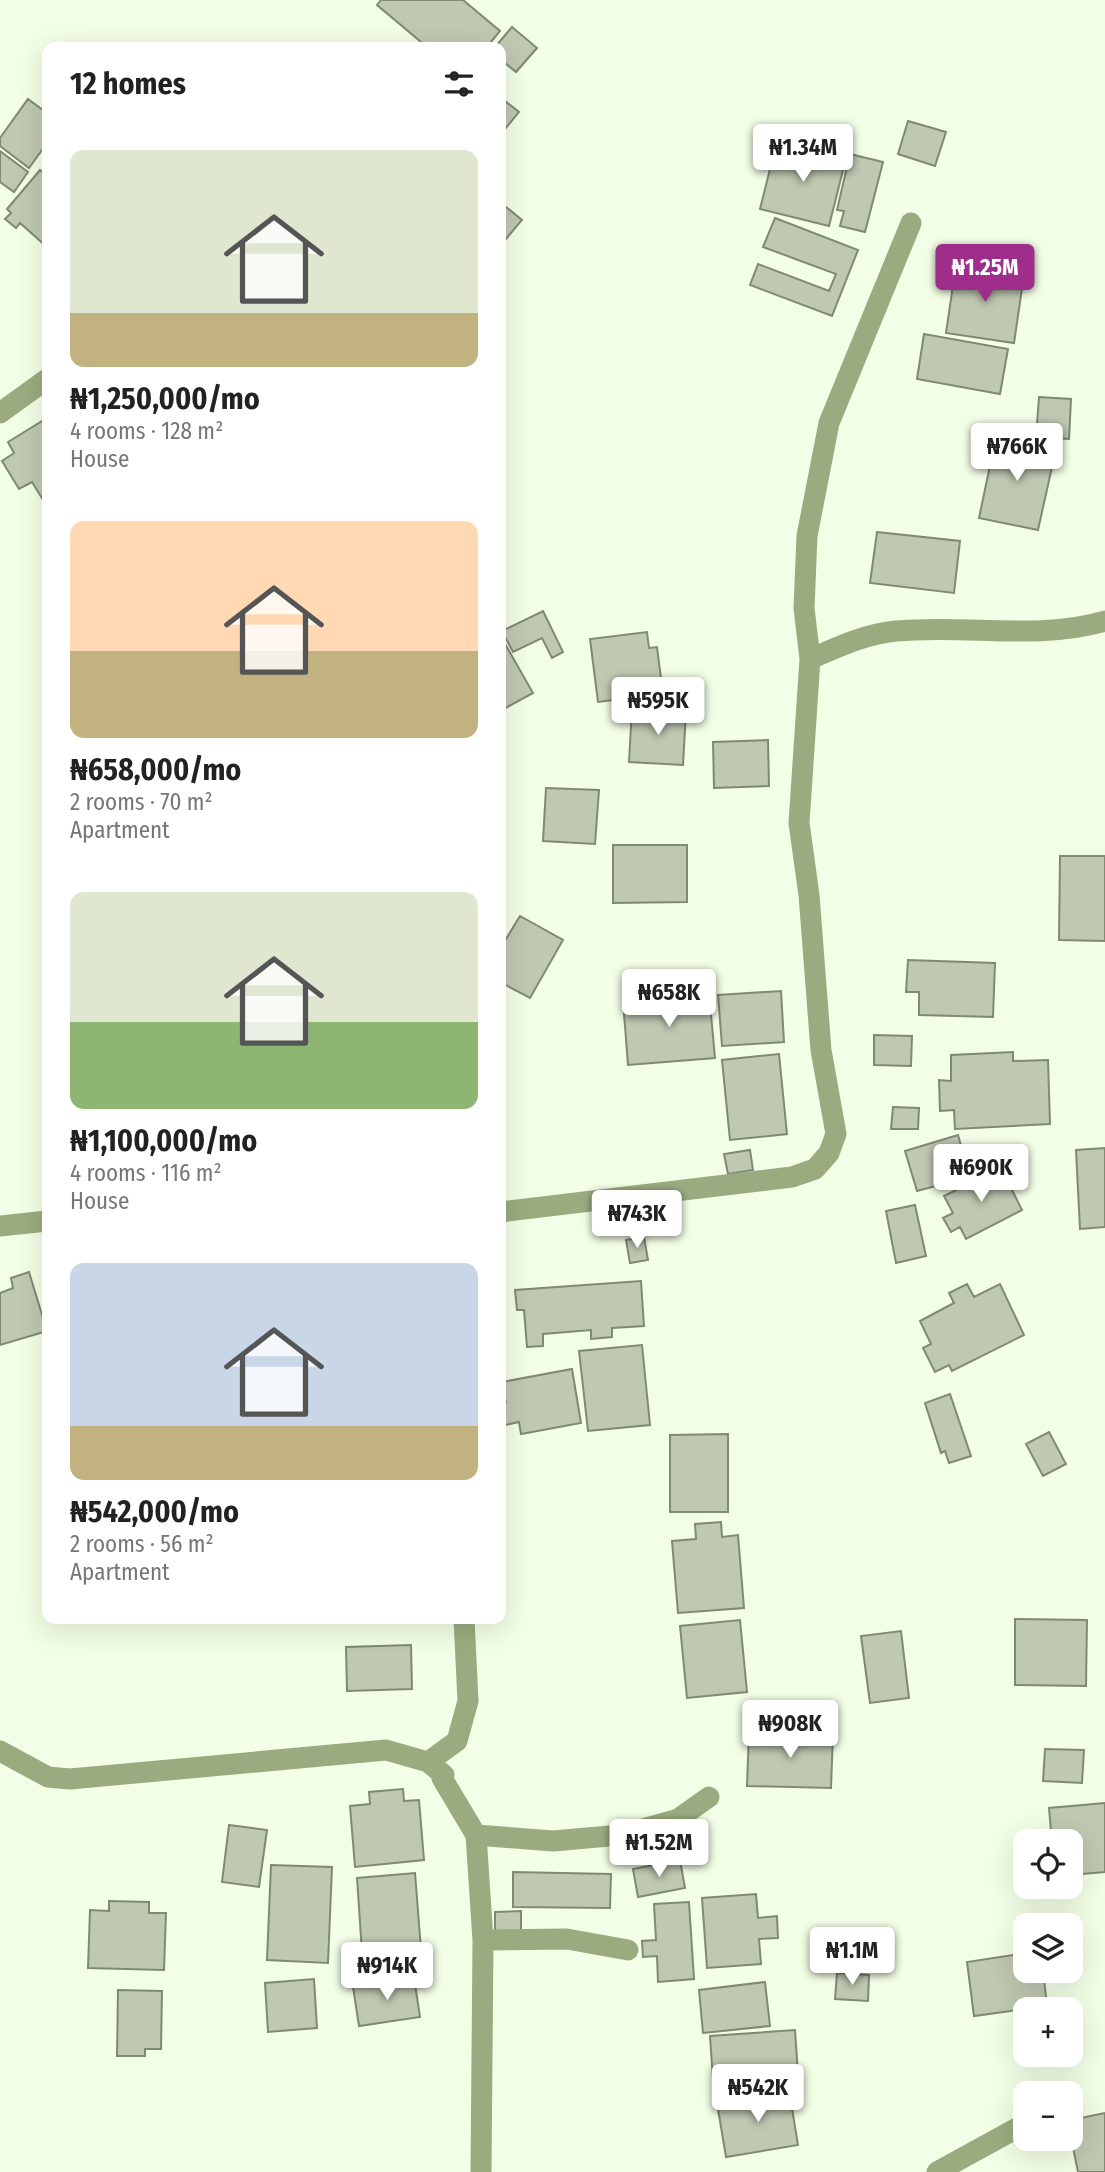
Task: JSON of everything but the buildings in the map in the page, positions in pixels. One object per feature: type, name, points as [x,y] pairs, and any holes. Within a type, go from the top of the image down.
[{"type":"street","points":[[506,1211],[792,1177],[816,1169],[829,1153],[836,1134],[821,1050],[809,895],[799,823],[810,659],[804,608],[804,572],[815,488],[829,424],[911,223]]},
{"type":"street","points":[[0,413],[42,383]]},
{"type":"street","points":[[810,659],[853,639],[897,631],[1010,633],[1105,621]]},
{"type":"street","points":[[0,1226],[42,1222]]},
{"type":"street","points":[[429,1762],[457,1741],[468,1701],[464,1624]]},
{"type":"street","points":[[0,1751],[39,1773],[70,1780],[386,1750],[429,1762],[444,1775],[442,1778],[476,1835],[484,1940],[481,2172]]},
{"type":"street","points":[[476,1835],[553,1841],[621,1835],[678,1819],[709,1797]]},
{"type":"street","points":[[484,1940],[567,1939],[628,1950]]},
{"type":"street","points":[[937,2172],[1013,2130]]}]
